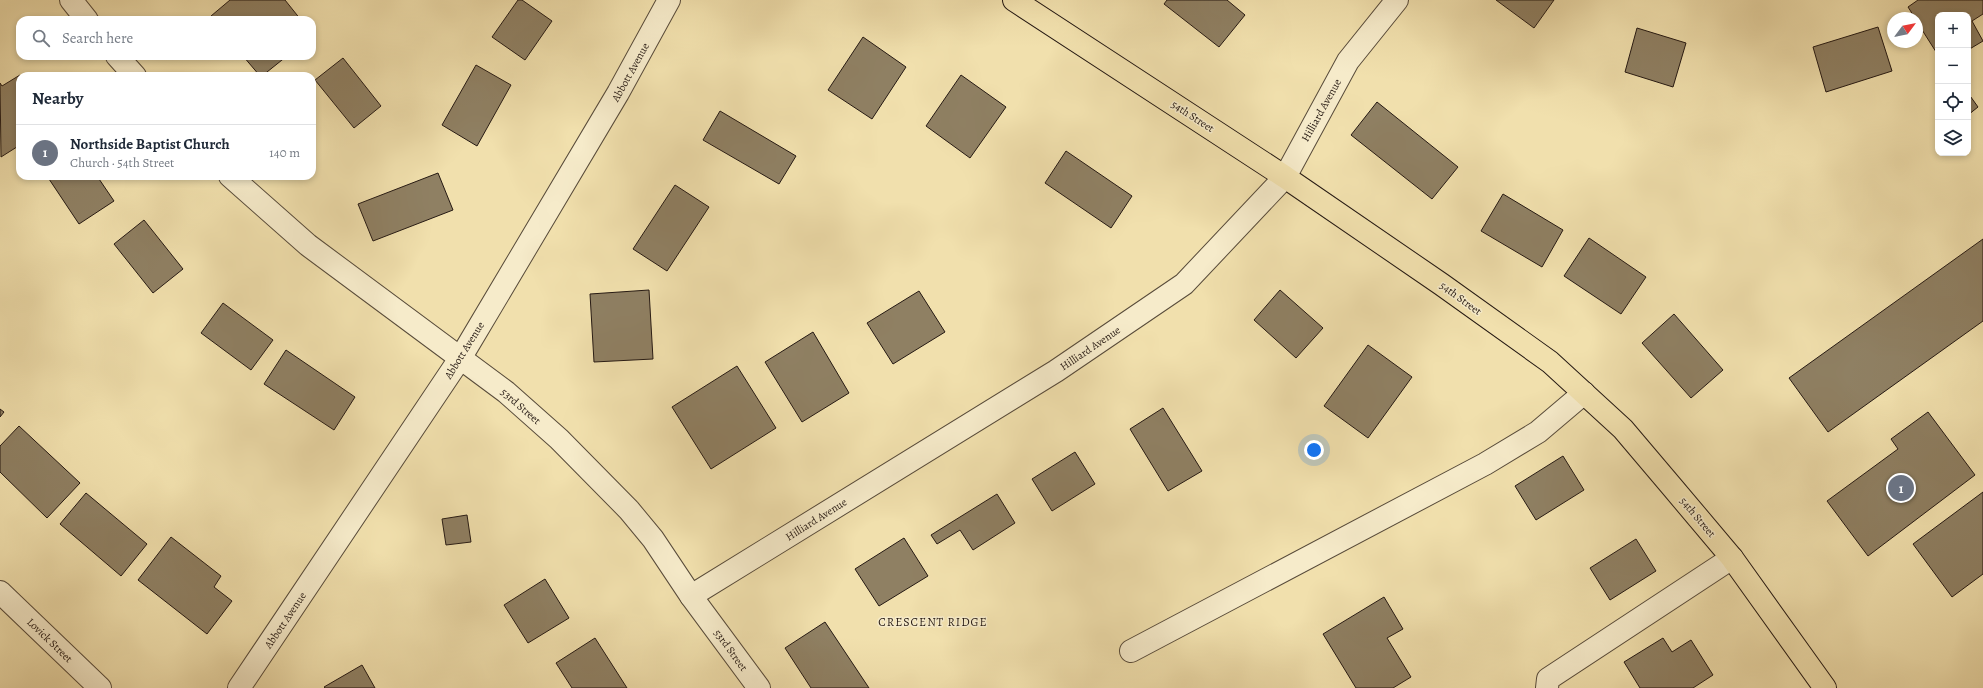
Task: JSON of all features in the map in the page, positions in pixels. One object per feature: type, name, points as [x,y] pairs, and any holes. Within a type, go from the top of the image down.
[{"type":"main road","name":"54th Street","points":[[1014,0],[1285,177],[1544,357],[1623,429],[1732,558],[1825,688]]},
{"type":"street","points":[[71,0],[84,16]]},
{"type":"street","name":"Abbott Avenue","points":[[239,688],[461,357],[618,93],[669,0]]},
{"type":"street","name":"Hilliard Avenue","points":[[691,596],[1056,371],[1184,284],[1285,177],[1348,61],[1397,0]]},
{"type":"street","points":[[121,60],[131,72]]},
{"type":"street","name":"53rd Street","points":[[235,180],[308,245],[461,357],[506,392],[559,439],[629,510],[653,539],[691,596],[759,688]]},
{"type":"street","points":[[1131,651],[1485,464],[1538,432],[1584,393]]},
{"type":"street","points":[[1547,688],[1548,679],[1732,558]]},
{"type":"street","name":"Lovick Street","points":[[0,592],[100,688]]},
{"type":"building","points":[[230,0],[285,0],[298,16],[211,16]]},
{"type":"building","points":[[518,0],[522,0],[552,21],[525,60],[492,37]]},
{"type":"building","points":[[1167,0],[1227,0],[1245,15],[1219,47],[1164,4]]},
{"type":"building","points":[[1496,0],[1554,0],[1534,28]]},
{"type":"building","points":[[1918,0],[1983,0],[1983,14],[1972,21],[1983,41],[1971,48],[1971,12],[1935,12],[1935,50],[1923,31],[1923,12],[1911,12],[1908,7]]},
{"type":"building","points":[[1878,27],[1892,71],[1826,92],[1813,47]]},
{"type":"building","points":[[1637,28],[1686,43],[1673,87],[1625,72]]},
{"type":"building","points":[[863,37],[906,67],[872,119],[828,90]]},
{"type":"building","points":[[343,58],[381,106],[354,128],[316,81],[316,79]]},
{"type":"building","points":[[246,60],[282,60],[267,72],[257,72]]},
{"type":"building","points":[[476,65],[511,85],[477,146],[442,125]]},
{"type":"building","points":[[961,75],[1006,107],[970,158],[926,126]]},
{"type":"building","points":[[16,77],[16,148],[1,157],[0,83],[2,86]]},
{"type":"building","points":[[1971,97],[1978,107],[1971,113]]},
{"type":"building","points":[[1377,102],[1458,167],[1432,199],[1351,135]]},
{"type":"building","points":[[720,111],[796,156],[779,184],[703,140]]},
{"type":"building","points":[[1066,151],[1132,196],[1111,228],[1045,183]]},
{"type":"building","points":[[438,173],[453,210],[373,241],[358,204]]},
{"type":"building","points":[[50,180],[100,180],[114,201],[79,224]]},
{"type":"building","points":[[675,185],[709,207],[667,271],[633,249]]},
{"type":"building","points":[[1503,194],[1563,230],[1542,267],[1481,231]]},
{"type":"building","points":[[144,220],[183,269],[153,293],[114,244]]},
{"type":"building","points":[[1589,238],[1646,277],[1621,314],[1564,276]]},
{"type":"building","points":[[1983,239],[1983,321],[1828,432],[1789,378]]},
{"type":"building","points":[[649,290],[653,359],[594,362],[590,294]]},
{"type":"building","points":[[1280,290],[1323,328],[1296,358],[1254,320]]},
{"type":"building","points":[[919,291],[945,332],[893,364],[867,323]]},
{"type":"building","points":[[223,303],[273,340],[251,370],[201,333]]},
{"type":"building","points":[[1674,314],[1723,370],[1691,398],[1642,343]]},
{"type":"building","points":[[813,332],[849,393],[802,422],[765,362]]},
{"type":"building","points":[[1368,345],[1412,377],[1368,438],[1324,406]]},
{"type":"building","points":[[286,350],[355,397],[334,430],[264,384]]},
{"type":"building","points":[[737,366],[776,428],[711,469],[672,407]]},
{"type":"building","points":[[1163,408],[1202,471],[1168,491],[1130,429]]},
{"type":"building","points":[[0,409],[4,412],[0,417]]},
{"type":"building","points":[[1928,412],[1975,475],[1868,556],[1827,501],[1898,449],[1891,439]]},
{"type":"building","points":[[19,426],[80,483],[47,518],[0,472],[0,446]]},
{"type":"building","points":[[1075,452],[1095,484],[1052,511],[1032,479]]},
{"type":"building","points":[[1563,456],[1584,490],[1536,520],[1515,486]]},
{"type":"building","points":[[1983,492],[1983,574],[1952,597],[1913,544]]},
{"type":"building","points":[[86,493],[147,544],[121,576],[60,524]]},
{"type":"building","points":[[997,494],[1015,523],[973,550],[960,530],[937,544],[931,535]]},
{"type":"building","points":[[467,515],[471,542],[446,545],[442,519]]},
{"type":"building","points":[[171,537],[221,576],[214,587],[232,601],[207,634],[138,580]]},
{"type":"building","points":[[904,538],[928,576],[879,606],[855,569]]},
{"type":"building","points":[[1636,539],[1656,571],[1610,600],[1590,568]]},
{"type":"building","points":[[545,579],[569,618],[528,643],[504,605]]},
{"type":"building","points":[[1384,597],[1403,629],[1387,638],[1411,677],[1393,688],[1356,688],[1323,634]]},
{"type":"building","points":[[825,622],[869,688],[811,688],[785,648]]},
{"type":"building","points":[[595,638],[627,688],[572,688],[556,663]]},
{"type":"building","points":[[1663,638],[1672,652],[1691,640],[1713,675],[1693,688],[1640,688],[1624,662]]},
{"type":"building","points":[[362,665],[375,688],[324,687]]},
{"type":"place","name":"Northside Baptist Church","points":[[1901,488]]},
{"type":"district","name":"CRESCENT RIDGE","points":[[933,622]]}]
